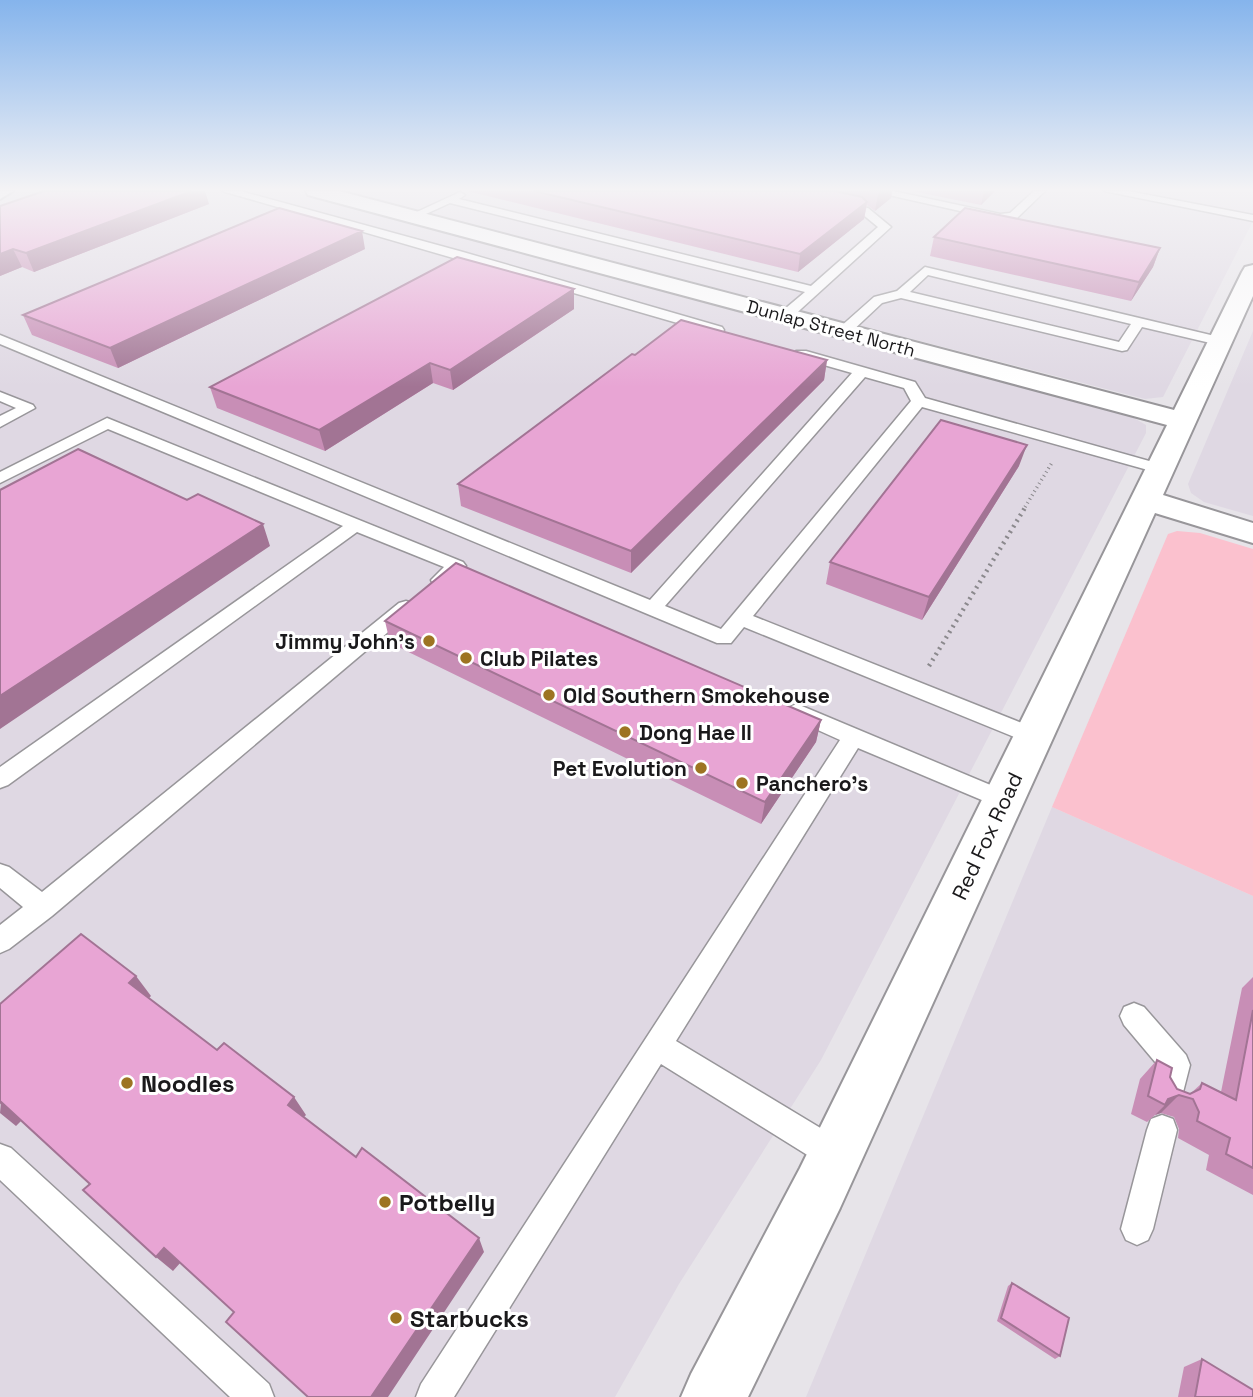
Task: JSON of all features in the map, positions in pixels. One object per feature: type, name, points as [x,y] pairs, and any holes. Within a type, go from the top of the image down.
[{"type":"street","name":"Dunlap Street North","points":[[559,256],[1184,421]]},
{"type":"street","name":"Red Fox Road","points":[[714,1397],[836,1155],[1253,272]]},
{"type":"street","points":[[1153,484],[1253,533]]},
{"type":"lane","points":[[466,256],[734,335]]},
{"type":"lane","points":[[676,256],[813,290]]},
{"type":"lane","points":[[785,316],[852,256]]},
{"type":"lane","points":[[844,331],[878,300],[901,293],[925,271],[1219,341]]},
{"type":"lane","points":[[901,293],[1122,347],[1139,322]]},
{"type":"lane","points":[[0,338],[724,638],[919,401]]},
{"type":"lane","points":[[785,350],[910,385],[919,401],[1064,442],[1153,484]]},
{"type":"lane","points":[[653,608],[861,372]]},
{"type":"lane","points":[[0,396],[28,408],[0,422]]},
{"type":"lane","points":[[0,478],[107,423],[463,569],[423,593],[0,941]]},
{"type":"lane","points":[[0,779],[355,524]]},
{"type":"lane","points":[[740,618],[1034,737]]},
{"type":"lane","points":[[776,704],[1004,800]]},
{"type":"lane","points":[[434,1397],[853,737]]},
{"type":"lane","points":[[0,874],[43,908]]},
{"type":"lane","points":[[1134,1016],[1176,1065],[1170,1094]]},
{"type":"lane","points":[[657,1045],[836,1155]]},
{"type":"lane","points":[[1137,1229],[1162,1130]]},
{"type":"lane","points":[[0,1159],[256,1397]]},
{"type":"path","points":[[915,689],[1064,442]]},
{"type":"shaded area","points":[[0,256],[536,256],[1127,414],[1146,425],[1146,433],[821,1060],[679,1284],[615,1397],[0,1397]]},
{"type":"shaded area","points":[[591,256],[1235,256],[1163,397],[1145,399]]},
{"type":"shaded area","points":[[1253,331],[1253,516],[1204,502],[1191,493],[1188,484]]},
{"type":"shaded area","points":[[1177,531],[1200,533],[1253,549],[1253,896],[1052,807],[1168,534]]},
{"type":"shaded area","points":[[1052,807],[1253,896],[1253,1397],[806,1397]]},
{"type":"building","points":[[164,256],[308,256],[110,348],[23,315]]},
{"type":"building","points":[[1021,256],[1155,256],[1139,282]]},
{"type":"building","points":[[457,257],[574,289],[450,370],[430,363],[319,430],[210,387]]},
{"type":"building","points":[[681,320],[827,360],[631,551],[458,484],[632,354],[635,355]]},
{"type":"building","points":[[941,420],[1027,445],[929,597],[830,562]]},
{"type":"building","points":[[78,449],[187,500],[198,494],[263,524],[0,696],[0,490]]},
{"type":"building","points":[[456,563],[821,720],[765,802],[385,621]]},
{"type":"building","points":[[81,934],[136,976],[129,983],[217,1050],[224,1043],[294,1097],[288,1105],[356,1157],[362,1148],[479,1238],[371,1397],[308,1397],[226,1322],[234,1312],[164,1248],[156,1257],[83,1190],[90,1184],[0,1103],[0,1004]]},
{"type":"building","points":[[1253,1010],[1253,1168],[1226,1154],[1230,1138],[1197,1121],[1199,1112],[1193,1099],[1179,1095],[1168,1099],[1165,1105],[1148,1096],[1157,1060],[1172,1068],[1170,1077],[1177,1089],[1190,1094],[1200,1089],[1202,1083],[1236,1100]]},
{"type":"building","points":[[1012,1283],[1069,1318],[1060,1356],[1001,1318]]},
{"type":"building","points":[[1202,1359],[1253,1390],[1253,1397],[1195,1397]]},
{"type":"place","name":"Jimmy John's","points":[[429,641]]},
{"type":"place","name":"Club Pilates","points":[[466,658]]},
{"type":"place","name":"Old Southern Smokehouse","points":[[549,695]]},
{"type":"place","name":"Dong Hae II","points":[[625,732]]},
{"type":"place","name":"Pet Evolution","points":[[701,768]]},
{"type":"place","name":"Panchero's","points":[[742,783]]},
{"type":"place","name":"Noodles","points":[[127,1083]]},
{"type":"place","name":"Potbelly","points":[[385,1202]]},
{"type":"place","name":"Starbucks","points":[[396,1318]]}]
